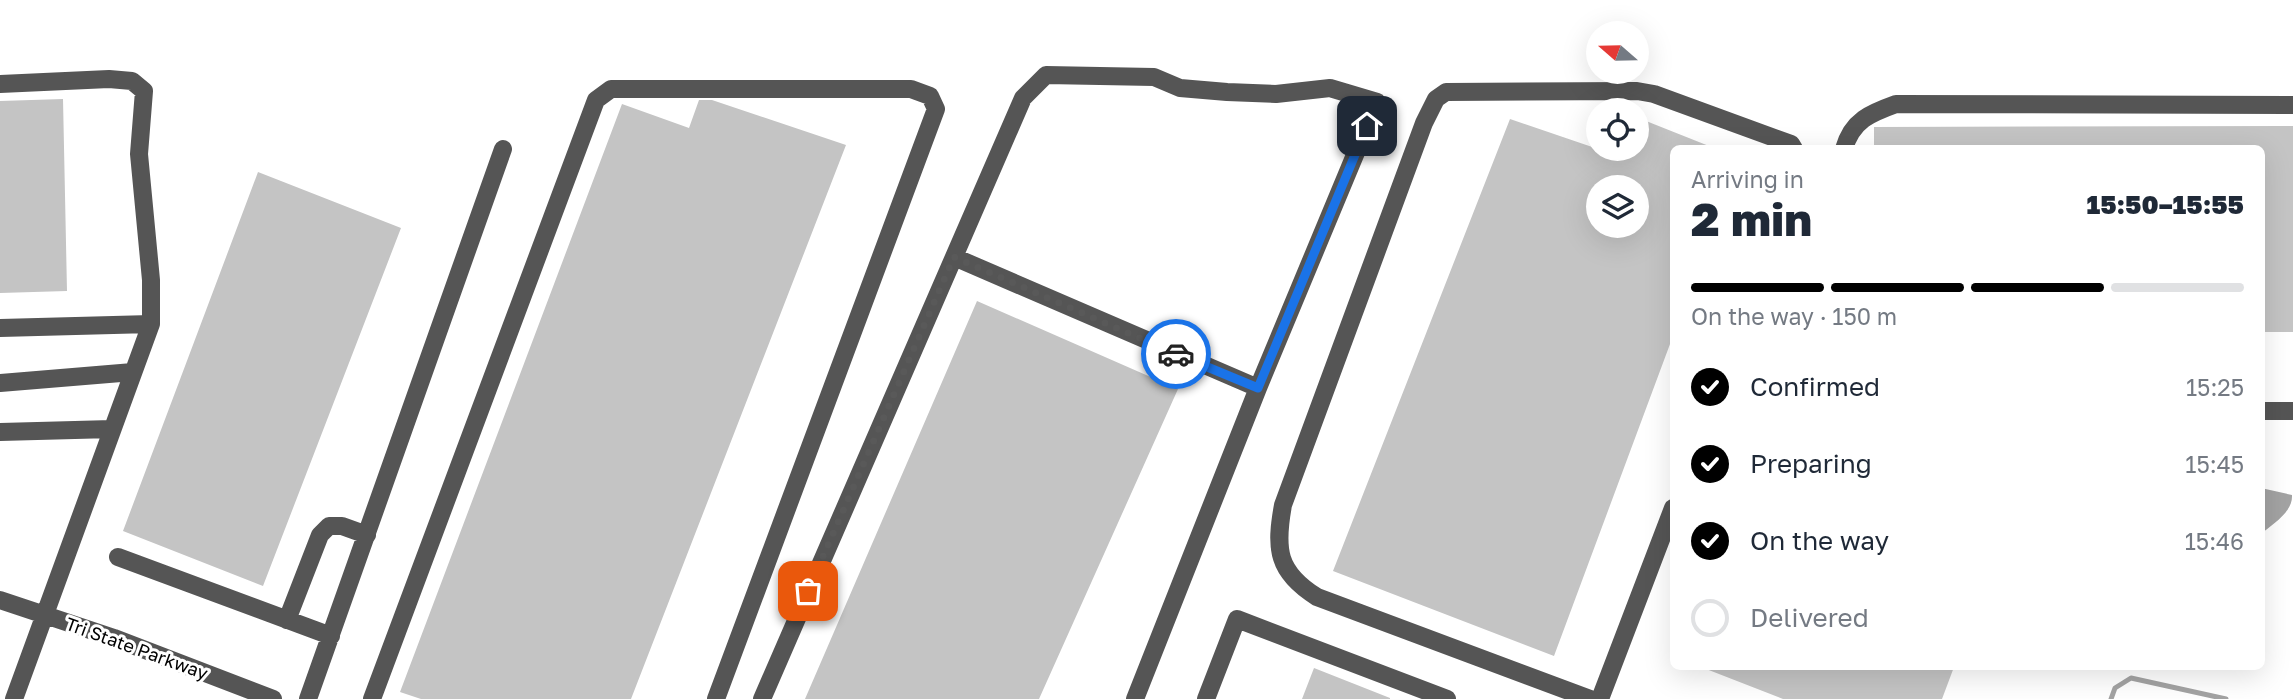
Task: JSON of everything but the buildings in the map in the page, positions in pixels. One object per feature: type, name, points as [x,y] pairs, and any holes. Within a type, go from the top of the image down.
[{"type":"street","points":[[762,699],[1023,98],[1046,75],[1154,77],[1180,88],[1264,93],[1330,88],[1377,102],[1258,388],[1135,699]]},
{"type":"street","points":[[0,84],[109,79],[132,81],[144,91],[139,154],[151,280],[151,324],[14,699]]},
{"type":"street","points":[[372,699],[596,100],[611,89],[911,89],[930,96],[936,109],[716,699]]},
{"type":"street","points":[[1590,699],[1317,597],[1301,587],[1288,572],[1280,552],[1278,531],[1283,505],[1424,123],[1436,99],[1446,92],[1458,91],[1637,91],[1654,94],[1774,144],[1792,145]]},
{"type":"street","points":[[1845,145],[1848,136],[1868,115],[1896,104],[2293,104]]},
{"type":"street","points":[[308,699],[503,149]]},
{"type":"street","points":[[954,257],[1258,388]]},
{"type":"street","points":[[0,328],[151,324]]},
{"type":"street","points":[[0,383],[133,372]]},
{"type":"street","points":[[2265,411],[2293,411]]},
{"type":"street","points":[[0,432],[112,429]]},
{"type":"street","points":[[1600,699],[1670,516]]},
{"type":"street","points":[[287,620],[320,535],[329,526],[342,526],[367,535]]},
{"type":"street","points":[[118,557],[331,636]]},
{"type":"street","name":"Tri State Parkway","points":[[0,600],[114,638],[273,699]]},
{"type":"street","points":[[1206,699],[1237,619],[1447,699]]},
{"type":"shaded area","points":[[2265,489],[2292,495],[2289,507],[2265,531]]},
{"type":"waterway","points":[[2111,699],[2115,688],[2131,678],[2226,699]]},
{"type":"way so far","points":[[808,591],[954,257],[1176,354]]},
{"type":"route","points":[[1176,354],[1258,388],[1367,126]]}]
